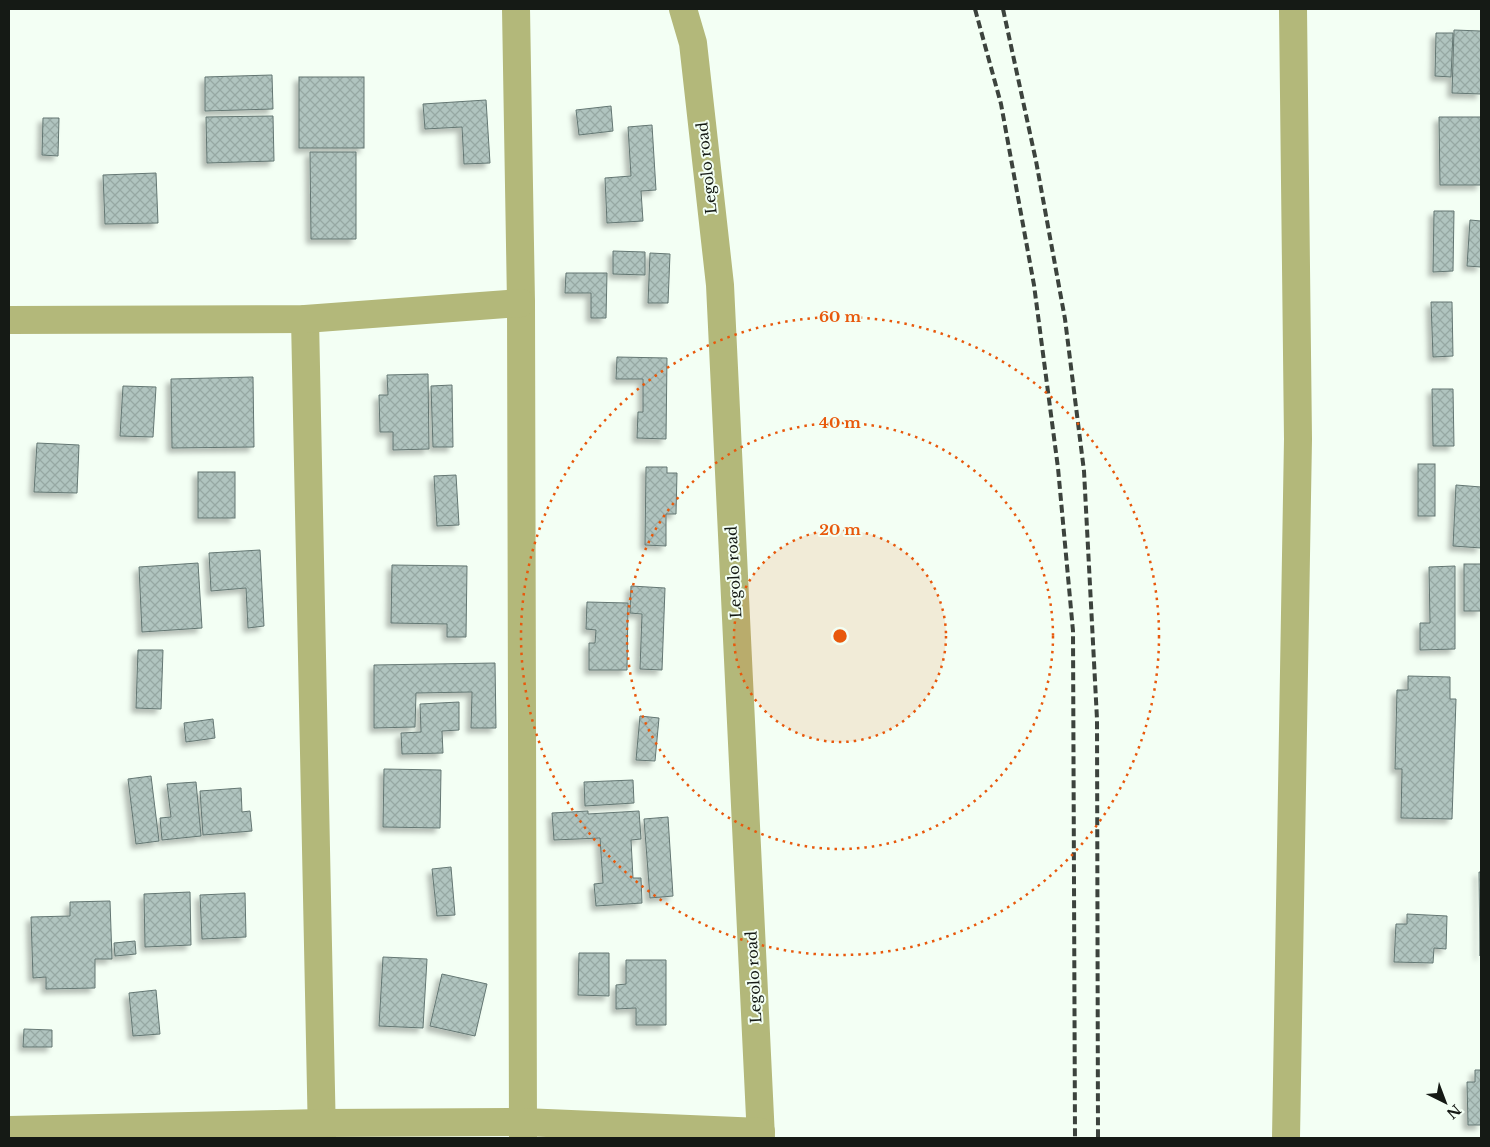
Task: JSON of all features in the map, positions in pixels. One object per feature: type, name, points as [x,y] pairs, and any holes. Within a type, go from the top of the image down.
[{"type":"street","points":[[516,9],[521,303],[523,1130]]},
{"type":"street","name":"Legolo road","points":[[683,9],[693,43],[720,285],[761,1135]]},
{"type":"street","points":[[1286,1138],[1298,440],[1293,9]]},
{"type":"street","points":[[9,320],[305,319],[521,303]]},
{"type":"street","points":[[305,319],[322,1130]]},
{"type":"street","points":[[9,1130],[523,1130],[761,1135]]},
{"type":"building","points":[[1454,30],[1481,31],[1481,94],[1452,93]]},
{"type":"building","points":[[1436,33],[1453,33],[1451,77],[1435,76]]},
{"type":"building","points":[[272,75],[273,109],[205,111],[205,77]]},
{"type":"building","points":[[299,77],[364,77],[364,148],[299,148]]},
{"type":"building","points":[[486,100],[490,163],[464,164],[462,127],[425,129],[423,104]]},
{"type":"building","points":[[611,106],[613,131],[579,135],[576,110]]},
{"type":"building","points":[[273,116],[274,161],[207,163],[206,117]]},
{"type":"building","points":[[1439,117],[1481,117],[1481,185],[1440,185]]},
{"type":"building","points":[[43,118],[59,118],[58,156],[42,155]]},
{"type":"building","points":[[652,125],[656,190],[641,191],[643,221],[607,223],[605,178],[631,176],[628,127]]},
{"type":"building","points":[[310,152],[356,152],[356,239],[311,239]]},
{"type":"building","points":[[156,173],[158,223],[105,224],[103,175]]},
{"type":"building","points":[[1434,211],[1454,211],[1453,271],[1433,272]]},
{"type":"building","points":[[1470,220],[1481,221],[1481,267],[1467,266]]},
{"type":"building","points":[[613,251],[645,252],[645,275],[613,274]]},
{"type":"building","points":[[650,253],[670,254],[668,303],[648,303]]},
{"type":"building","points":[[566,273],[607,273],[606,318],[591,318],[591,293],[565,293]]},
{"type":"building","points":[[1431,302],[1452,302],[1453,356],[1433,357]]},
{"type":"building","points":[[617,357],[667,358],[666,439],[637,438],[638,412],[643,412],[643,379],[616,379]]},
{"type":"building","points":[[428,374],[429,449],[393,450],[393,432],[380,432],[379,395],[388,395],[387,375]]},
{"type":"building","points":[[253,377],[254,447],[172,448],[171,379]]},
{"type":"building","points":[[452,385],[453,447],[433,447],[431,386]]},
{"type":"building","points":[[123,386],[156,387],[153,437],[120,436]]},
{"type":"building","points":[[1432,389],[1453,389],[1454,446],[1433,446]]},
{"type":"building","points":[[37,443],[79,445],[77,493],[34,492]]},
{"type":"building","points":[[1418,464],[1435,464],[1435,516],[1418,516]]},
{"type":"building","points":[[646,467],[667,467],[667,473],[677,473],[676,514],[666,514],[666,546],[645,545]]},
{"type":"building","points":[[198,472],[235,472],[235,518],[198,518]]},
{"type":"building","points":[[456,475],[459,525],[437,526],[434,476]]},
{"type":"building","points":[[1456,485],[1481,487],[1481,548],[1453,546]]},
{"type":"building","points":[[260,550],[264,626],[248,628],[246,588],[211,591],[209,553]]},
{"type":"building","points":[[198,563],[202,628],[142,632],[139,567]]},
{"type":"building","points":[[1464,564],[1481,564],[1481,611],[1464,611]]},
{"type":"building","points":[[392,565],[467,566],[466,637],[447,637],[447,624],[391,623]]},
{"type":"building","points":[[1455,566],[1455,649],[1420,650],[1420,623],[1430,623],[1429,567]]},
{"type":"building","points":[[631,586],[665,588],[662,670],[640,669],[642,614],[630,613]]},
{"type":"building","points":[[587,602],[628,603],[627,670],[589,670],[589,643],[595,643],[596,630],[586,629]]},
{"type":"building","points":[[138,650],[163,650],[161,709],[136,708]]},
{"type":"building","points":[[495,663],[496,728],[471,728],[472,692],[416,693],[415,727],[374,728],[374,665]]},
{"type":"building","points":[[1408,676],[1450,677],[1450,699],[1456,699],[1452,819],[1401,818],[1402,769],[1395,769],[1397,690],[1408,690]]},
{"type":"building","points":[[459,702],[459,730],[442,731],[443,753],[402,754],[401,733],[421,732],[420,704]]},
{"type":"building","points":[[640,716],[659,718],[655,761],[636,760]]},
{"type":"building","points":[[213,719],[215,738],[186,742],[184,723]]},
{"type":"building","points":[[384,769],[441,770],[440,828],[383,827]]},
{"type":"building","points":[[151,776],[159,841],[136,844],[128,779]]},
{"type":"building","points":[[633,780],[634,803],[585,806],[584,782]]},
{"type":"building","points":[[196,782],[201,836],[162,840],[160,818],[171,817],[167,784]]},
{"type":"building","points":[[241,788],[242,812],[250,811],[252,831],[203,835],[200,791]]},
{"type":"building","points":[[588,811],[588,814],[639,811],[641,839],[631,840],[633,878],[641,878],[642,903],[596,906],[594,884],[603,883],[600,838],[554,840],[552,813]]},
{"type":"building","points":[[668,817],[673,896],[650,898],[644,819]]},
{"type":"building","points":[[451,867],[455,915],[437,916],[432,869]]},
{"type":"building","points":[[1479,872],[1481,872],[1480,956]]},
{"type":"building","points":[[190,892],[191,945],[145,947],[144,894]]},
{"type":"building","points":[[245,893],[246,937],[202,939],[200,895]]},
{"type":"building","points":[[110,901],[112,959],[95,959],[95,988],[46,989],[46,977],[33,978],[31,917],[70,916],[70,902]]},
{"type":"building","points":[[1407,914],[1447,916],[1446,949],[1434,948],[1433,963],[1394,962],[1396,924],[1407,924]]},
{"type":"building","points":[[135,941],[136,954],[115,956],[114,943]]},
{"type":"building","points":[[579,953],[609,953],[609,996],[578,995]]},
{"type":"building","points":[[383,957],[427,959],[423,1028],[379,1026]]},
{"type":"building","points":[[626,960],[666,960],[666,1025],[636,1025],[636,1008],[616,1009],[616,985],[626,984]]},
{"type":"building","points":[[442,974],[487,984],[475,1036],[430,1026]]},
{"type":"building","points":[[156,990],[160,1034],[133,1036],[129,993]]},
{"type":"building","points":[[24,1029],[52,1030],[52,1047],[23,1047]]},
{"type":"building","points":[[1475,1070],[1481,1070],[1481,1125],[1468,1125],[1467,1082],[1475,1082]]},
{"type":"railway","points":[[975,9],[1001,104],[1034,285],[1058,468],[1073,631],[1075,1138]]},
{"type":"railway","points":[[1003,9],[1036,161],[1065,319],[1084,471],[1097,719],[1098,1138]]}]
